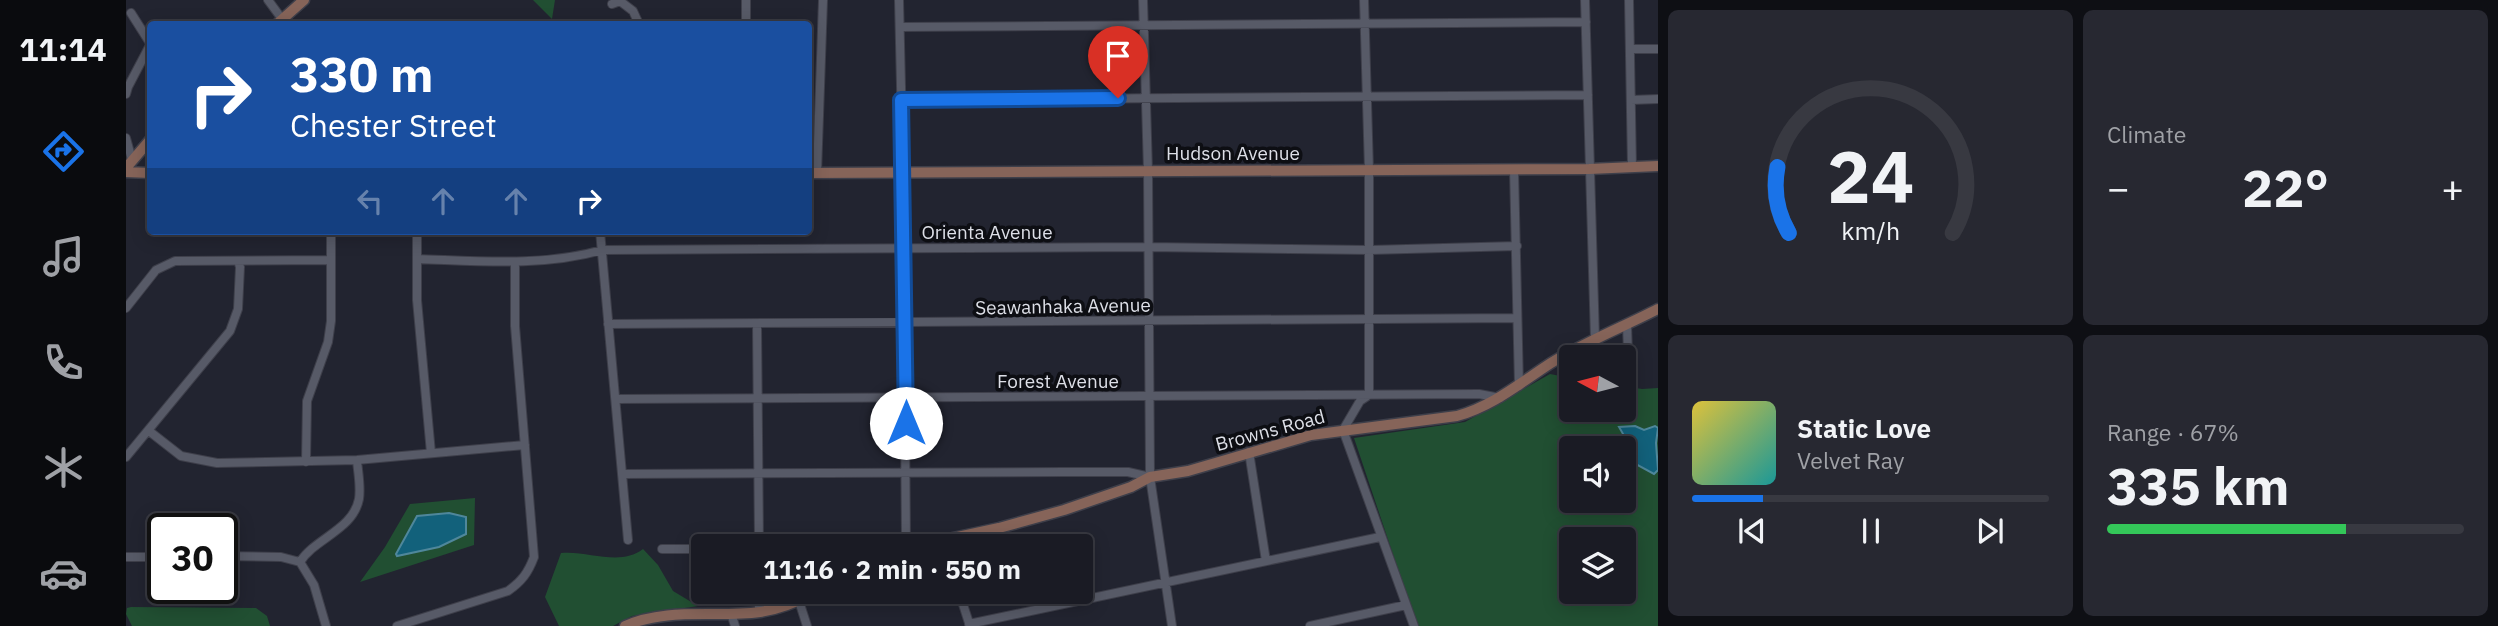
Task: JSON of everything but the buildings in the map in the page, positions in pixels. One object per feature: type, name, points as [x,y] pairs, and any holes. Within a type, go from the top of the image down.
[{"type":"street","points":[[268,0],[279,21]]},
{"type":"street","points":[[281,21],[304,0]]},
{"type":"street","points":[[746,21],[747,0]]},
{"type":"street","points":[[813,173],[822,0]]},
{"type":"street","points":[[899,0],[906,534]]},
{"type":"street","points":[[1143,0],[1148,171],[1150,477],[1172,626]]},
{"type":"street","points":[[1364,0],[1369,170],[1369,395],[1360,401],[1343,430],[1414,626]]},
{"type":"street","points":[[1585,0],[1595,339]]},
{"type":"street","points":[[1629,0],[1632,168]]},
{"type":"street","points":[[612,4],[620,1],[629,7],[637,21]]},
{"type":"street","points":[[131,13],[147,39]]},
{"type":"street","points":[[900,27],[1586,22]]},
{"type":"street","points":[[1630,49],[1658,49]]},
{"type":"street","points":[[126,94],[147,50]]},
{"type":"street","points":[[901,100],[1588,96]]},
{"type":"street","points":[[1630,100],[1658,99]]},
{"type":"street","points":[[126,138],[128,167]]},
{"type":"street","points":[[128,167],[147,143]]},
{"type":"street","name":"Hudson Avenue","points":[[813,173],[1589,169],[1658,166]]},
{"type":"street","points":[[128,167],[147,172]]},
{"type":"street","points":[[1514,169],[1519,386]]},
{"type":"street","points":[[306,461],[307,401],[328,342],[331,321],[331,235]]},
{"type":"street","points":[[417,235],[416,300],[431,453]]},
{"type":"street","points":[[600,235],[628,540]]},
{"type":"street","name":"Orienta Avenue","points":[[417,259],[515,262],[564,259],[602,250],[1148,247],[1370,250],[1517,246]]},
{"type":"street","points":[[126,308],[163,265],[175,261],[331,260]]},
{"type":"street","points":[[126,457],[230,331],[238,309],[238,261]]},
{"type":"street","points":[[397,626],[508,591],[520,583],[534,557],[515,326],[515,262]]},
{"type":"street","name":"Browns Road","points":[[977,534],[1064,510],[1131,487],[1150,477],[1188,471],[1311,435],[1457,416],[1476,411],[1552,363],[1658,309]]},
{"type":"street","name":"Seawanhaka Avenue","points":[[608,324],[1517,318]]},
{"type":"street","points":[[757,324],[759,534]]},
{"type":"street","points":[[1627,325],[1628,345]]},
{"type":"street","name":"Forest Avenue","points":[[616,399],[1479,394],[1500,398]]},
{"type":"street","points":[[149,431],[181,456],[190,460],[216,463],[357,460],[525,445]]},
{"type":"street","points":[[1249,452],[1266,561]]},
{"type":"street","points":[[300,562],[307,551],[352,515],[359,495],[357,460]]},
{"type":"street","points":[[622,474],[1128,472],[1150,477]]},
{"type":"street","points":[[963,604],[970,625],[1380,537]]},
{"type":"street","points":[[662,549],[691,549]]},
{"type":"street","points":[[238,556],[281,557],[300,562],[314,584],[326,626]]},
{"type":"street","points":[[126,557],[147,557]]},
{"type":"street","points":[[759,604],[759,612]]},
{"type":"street","points":[[625,626],[759,612],[788,604]]},
{"type":"street","points":[[800,604],[807,626]]},
{"type":"street","points":[[1310,626],[1406,605]]},
{"type":"street","points":[[731,613],[735,626]]},
{"type":"green space","points":[[533,0],[555,0],[552,19]]},
{"type":"green space","points":[[1550,374],[1559,376],[1559,422],[1636,422],[1636,388],[1658,388],[1658,626],[1417,626],[1354,438],[1465,422]]},
{"type":"green space","points":[[475,498],[474,545],[360,582],[385,547],[410,504]],"holes":[[[449,513],[439,547],[397,556],[396,553],[417,516]]]},
{"type":"green space","points":[[643,549],[658,565],[673,591],[698,606],[632,616],[613,626],[559,626],[545,597],[561,553],[614,557],[634,554]]},
{"type":"green space","points":[[127,608],[256,608],[267,616],[270,626],[132,626],[126,614]]},
{"type":"water","points":[[1635,426],[1644,430],[1655,426],[1658,428],[1658,470],[1654,474],[1636,464],[1636,436],[1624,436],[1619,427]]},
{"type":"water","points":[[449,513],[466,517],[466,534],[439,547],[397,556],[417,516]]},
{"type":"route","points":[[906,423],[901,100],[1118,98]]}]
